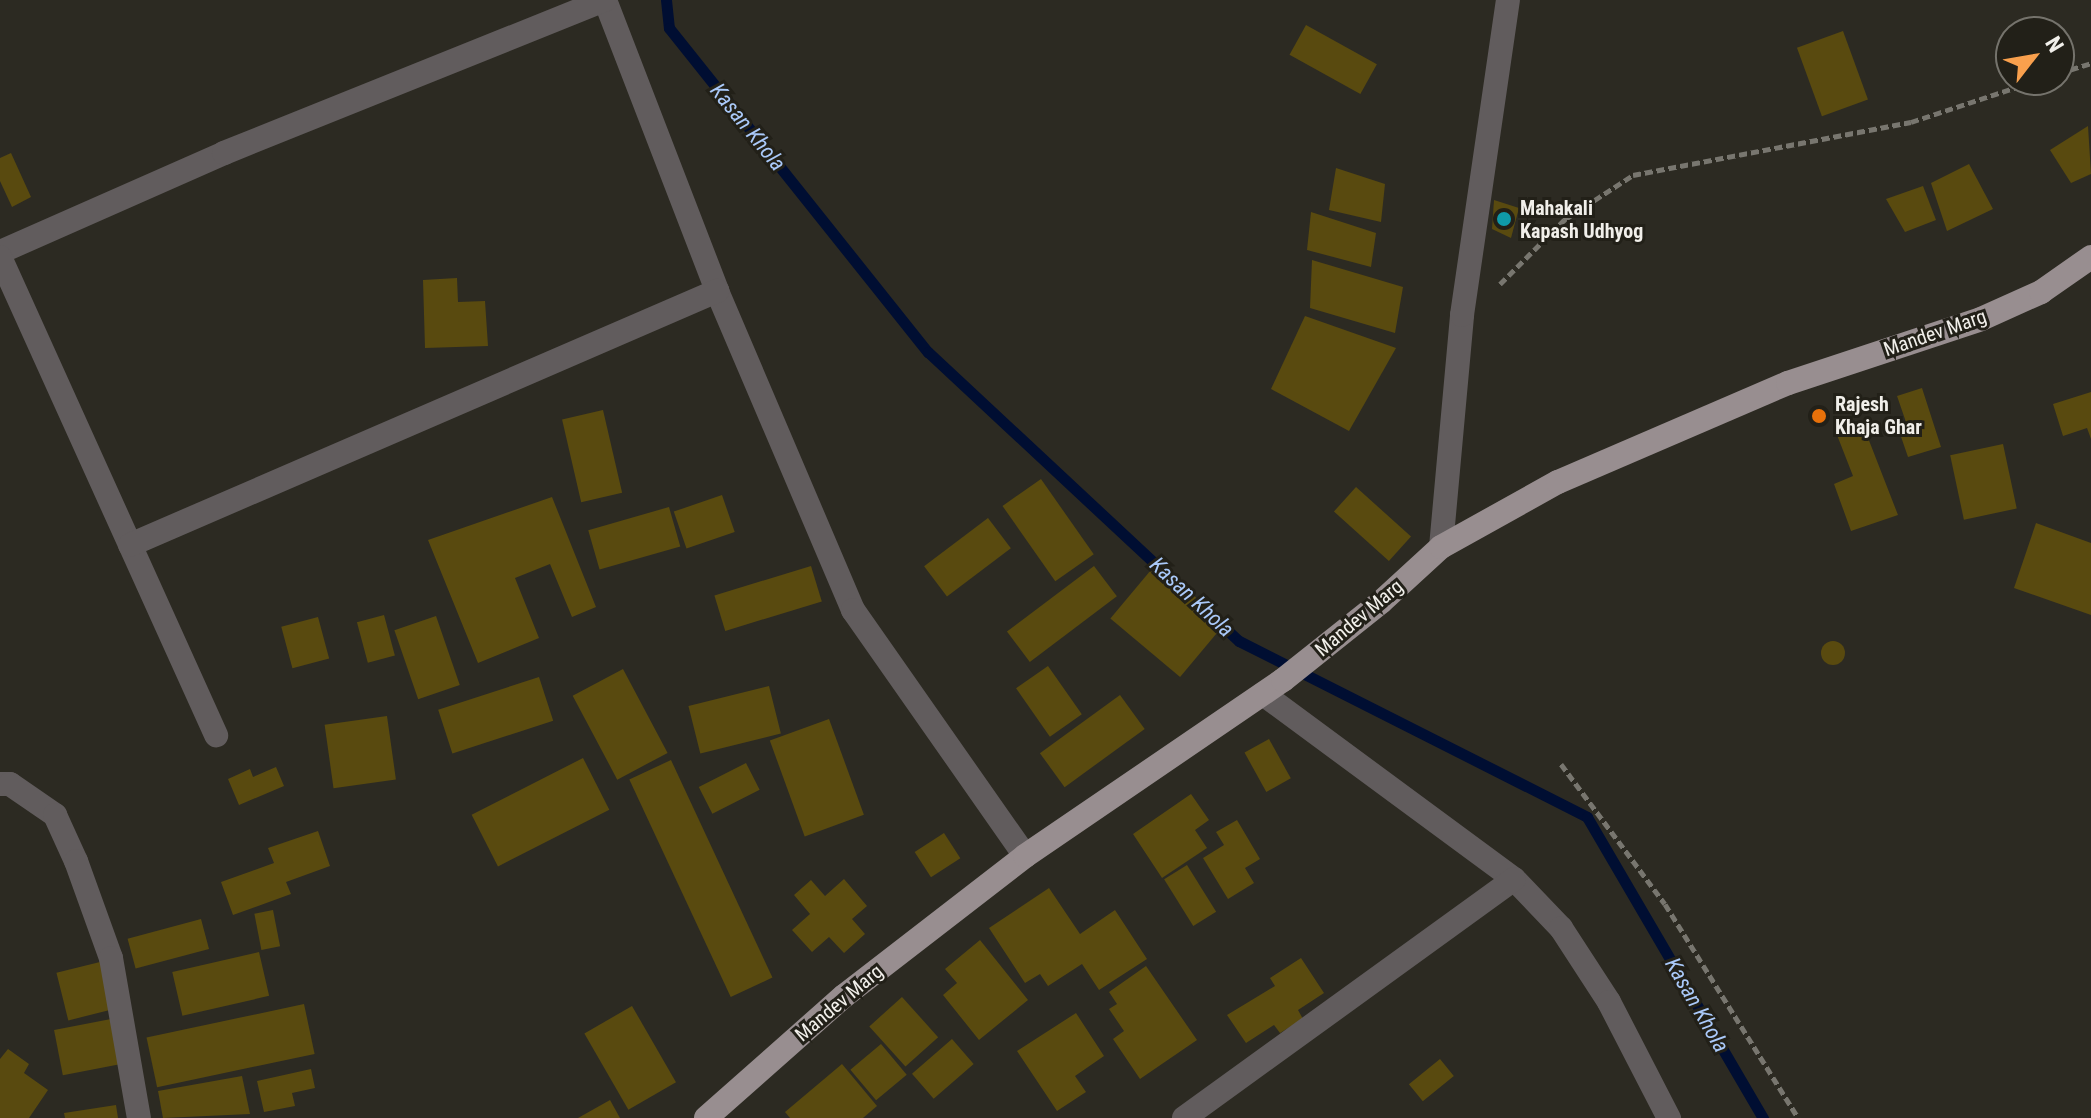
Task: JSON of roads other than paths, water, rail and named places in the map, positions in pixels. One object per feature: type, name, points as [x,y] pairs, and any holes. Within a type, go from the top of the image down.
[{"type":"main road","name":"Mandev Marg","points":[[706,1118],[844,996],[1025,856],[1273,687],[1381,602],[1441,547],[1558,482],[1788,383],[1981,319],[2041,292],[2091,257]]},
{"type":"street","points":[[216,735],[0,255],[224,153],[605,0],[717,291],[853,610],[1025,856]]},
{"type":"street","points":[[1441,547],[1462,315],[1508,0]]},
{"type":"street","points":[[130,545],[717,291]]},
{"type":"street","points":[[1273,687],[1514,879],[1577,953],[1669,1118]]},
{"type":"street","points":[[0,784],[10,784],[55,815],[76,861],[111,958],[139,1118]]},
{"type":"street","points":[[1184,1118],[1514,879]]},
{"type":"waterway","name":"Kasan Khola","points":[[666,0],[669,28],[928,352],[1164,572]]},
{"type":"waterway","name":"Kasan Khola","points":[[1212,616],[1239,641],[1587,817],[1763,1118]]},
{"type":"place","name":"Mahakali Kapash Udhyog","points":[[1504,219]]},
{"type":"place","name":"Rajesh Khaja Ghar","points":[[1819,416]]}]
